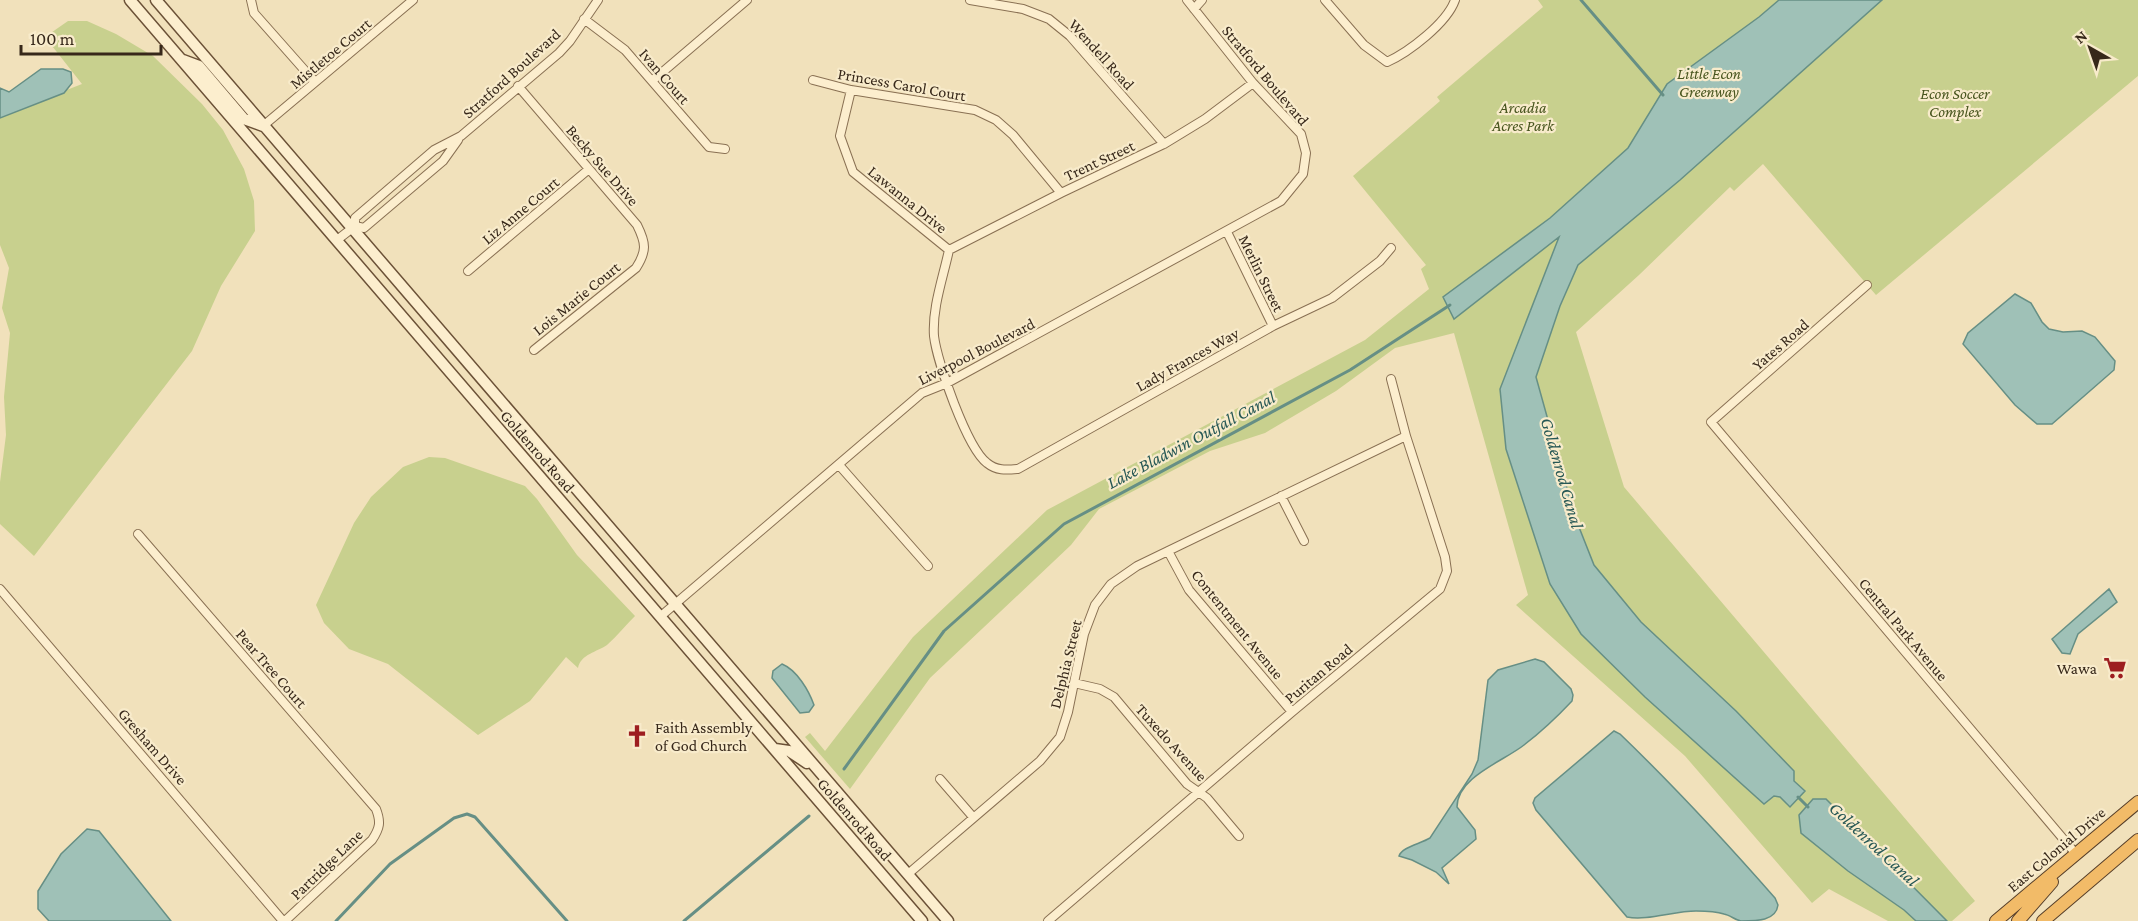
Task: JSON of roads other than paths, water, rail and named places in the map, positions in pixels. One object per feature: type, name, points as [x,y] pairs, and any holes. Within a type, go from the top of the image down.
[{"type":"highway","name":"East Colonial Drive","points":[[1996,921],[2138,802]]},
{"type":"highway","points":[[2043,921],[2138,840]]},
{"type":"highway","points":[[2018,921],[2076,854]]},
{"type":"main road","name":"Goldenrod Road","points":[[130,0],[922,921]]},
{"type":"main road","name":"Goldenrod Road","points":[[156,0],[948,921]]},
{"type":"main road","points":[[180,58],[199,66],[244,119],[263,126]]},
{"type":"main road","points":[[775,749],[789,751],[820,772]]},
{"type":"street","points":[[251,0],[254,13],[315,82]]},
{"type":"street","name":"Mistletoe Court","points":[[263,126],[413,0]]},
{"type":"street","name":"Stratford Boulevard","points":[[353,227],[364,228],[443,161],[461,136],[559,53],[570,41],[597,0]]},
{"type":"street","points":[[652,81],[747,0]]},
{"type":"street","name":"Wendell Road","points":[[970,0],[1023,9],[1049,19],[1070,36],[1164,144]]},
{"type":"street","name":"Stratford Boulevard","points":[[1187,0],[1253,83],[1301,135],[1306,153],[1304,174]]},
{"type":"street","points":[[1194,9],[1202,0]]},
{"type":"street","points":[[1324,0],[1364,45],[1387,62],[1403,55],[1426,36],[1452,8],[1455,0]]},
{"type":"street","name":"Ivan Court","points":[[584,19],[625,50],[709,147],[725,149]]},
{"type":"street","name":"Princess Carol Court","points":[[813,80],[851,90],[975,110],[996,120],[1013,135],[1061,193]]},
{"type":"street","name":"Trent Street","points":[[949,250],[1164,144],[1205,119],[1253,83]]},
{"type":"street","name":"Becky Sue Drive","points":[[518,86],[637,225],[645,240],[643,256],[636,268]]},
{"type":"street","name":"Lawanna Drive","points":[[851,90],[840,136],[853,172],[949,250],[934,315],[934,337],[947,383],[972,444],[986,462]]},
{"type":"street","name":"Stratford Boulevard","points":[[337,240],[353,227],[355,218],[434,150],[461,136]]},
{"type":"street","name":"Liz Anne Court","points":[[468,271],[589,169]]},
{"type":"street","name":"Liverpool Boulevard","points":[[661,616],[922,393],[947,383],[1227,232],[1281,201],[1304,174]]},
{"type":"street","name":"Merlin Street","points":[[1227,232],[1273,326]]},
{"type":"street","name":"Lady Frances Way","points":[[986,462],[1000,470],[1018,469],[1273,326],[1332,298],[1380,261],[1391,248]]},
{"type":"street","name":"Lois Marie Court","points":[[534,350],[636,268]]},
{"type":"street","name":"Yates Road","points":[[1711,422],[1867,285]]},
{"type":"street","name":"Puritan Road","points":[[1047,921],[1440,589],[1447,571],[1445,557],[1406,436],[1391,379]]},
{"type":"street","name":"Central Park Avenue","points":[[1711,422],[2076,854]]},
{"type":"street","name":"Delphia Street","points":[[908,874],[1040,761],[1060,737],[1084,634],[1095,605],[1111,584],[1137,566],[1406,436]]},
{"type":"street","points":[[839,465],[928,566]]},
{"type":"street","points":[[1281,496],[1304,541]]},
{"type":"street","name":"Pear Tree Court","points":[[138,534],[376,809],[380,823]]},
{"type":"street","name":"Contentment Avenue","points":[[1168,551],[1189,590],[1292,712]]},
{"type":"street","name":"Gresham Drive","points":[[0,589],[284,921]]},
{"type":"street","name":"Tuxedo Avenue","points":[[1074,684],[1100,689],[1114,697],[1187,784],[1207,798],[1239,836]]},
{"type":"street","points":[[940,779],[973,817]]},
{"type":"street","name":"Partridge Lane","points":[[284,921],[372,840],[380,823]]},
{"type":"water","points":[[1779,0],[1882,0],[1680,180],[1578,265],[1560,306],[1536,377],[1575,517],[1594,565],[1641,622],[1736,711],[1794,771],[1794,781],[1805,791],[1790,807],[1780,797],[1774,796],[1764,804],[1645,697],[1581,634],[1550,584],[1506,449],[1500,389],[1559,237],[1454,319],[1443,297],[1550,218],[1628,148],[1667,84]]},
{"type":"water","points":[[41,69],[63,69],[71,72],[72,83],[64,93],[0,118],[0,88],[9,92]]},
{"type":"water","points":[[2015,294],[2031,303],[2049,329],[2063,332],[2082,331],[2095,337],[2115,361],[2114,370],[2052,424],[2037,424],[2015,405],[1963,344],[1968,333]]},
{"type":"water","points":[[2109,589],[2117,602],[2078,634],[2070,654],[2062,653],[2052,639]]},
{"type":"water","points":[[1535,659],[1544,662],[1571,689],[1572,701],[1530,740],[1473,778],[1465,787],[1459,796],[1457,807],[1475,830],[1476,839],[1442,868],[1449,884],[1436,872],[1399,856],[1407,848],[1430,838],[1472,774],[1478,760],[1488,680],[1498,670]]},
{"type":"water","points":[[782,664],[793,671],[806,687],[814,705],[809,712],[800,713],[772,678],[773,671]]},
{"type":"water","points":[[1614,731],[1620,734],[1680,794],[1775,898],[1778,905],[1774,914],[1765,919],[1747,921],[1706,911],[1688,911],[1643,918],[1627,917],[1536,810],[1533,803],[1535,798]]},
{"type":"water","points":[[1813,799],[1826,799],[1947,921],[1916,921],[1801,833],[1799,815]]},
{"type":"water","points":[[87,829],[99,831],[171,921],[49,921],[38,909],[38,891],[61,854]]},
{"type":"waterway","points":[[1581,0],[1663,95]]},
{"type":"waterway","name":"Lake Bladwin Outfall Canal","points":[[844,769],[944,631],[1064,524],[1350,370],[1450,305]]},
{"type":"waterway","name":"Goldenrod Canal","points":[[1798,797],[1808,807]]},
{"type":"waterway","name":"Lake Bladwin Outfall Canal","points":[[336,921],[390,864],[454,818],[467,814],[475,817],[567,921]]},
{"type":"waterway","name":"Lake Bladwin Outfall Canal","points":[[684,921],[809,816]]},
{"type":"place","name":"Wawa","points":[[2115,668]]},
{"type":"place","name":"Faith Assembly of God Church","points":[[637,736]]},
{"type":"park label","name":"Little Econ Greenway","points":[[1709,82]]},
{"type":"park label","name":"Econ Soccer Complex","points":[[1955,102]]},
{"type":"park label","name":"Arcadia Acres Park","points":[[1523,116]]}]
